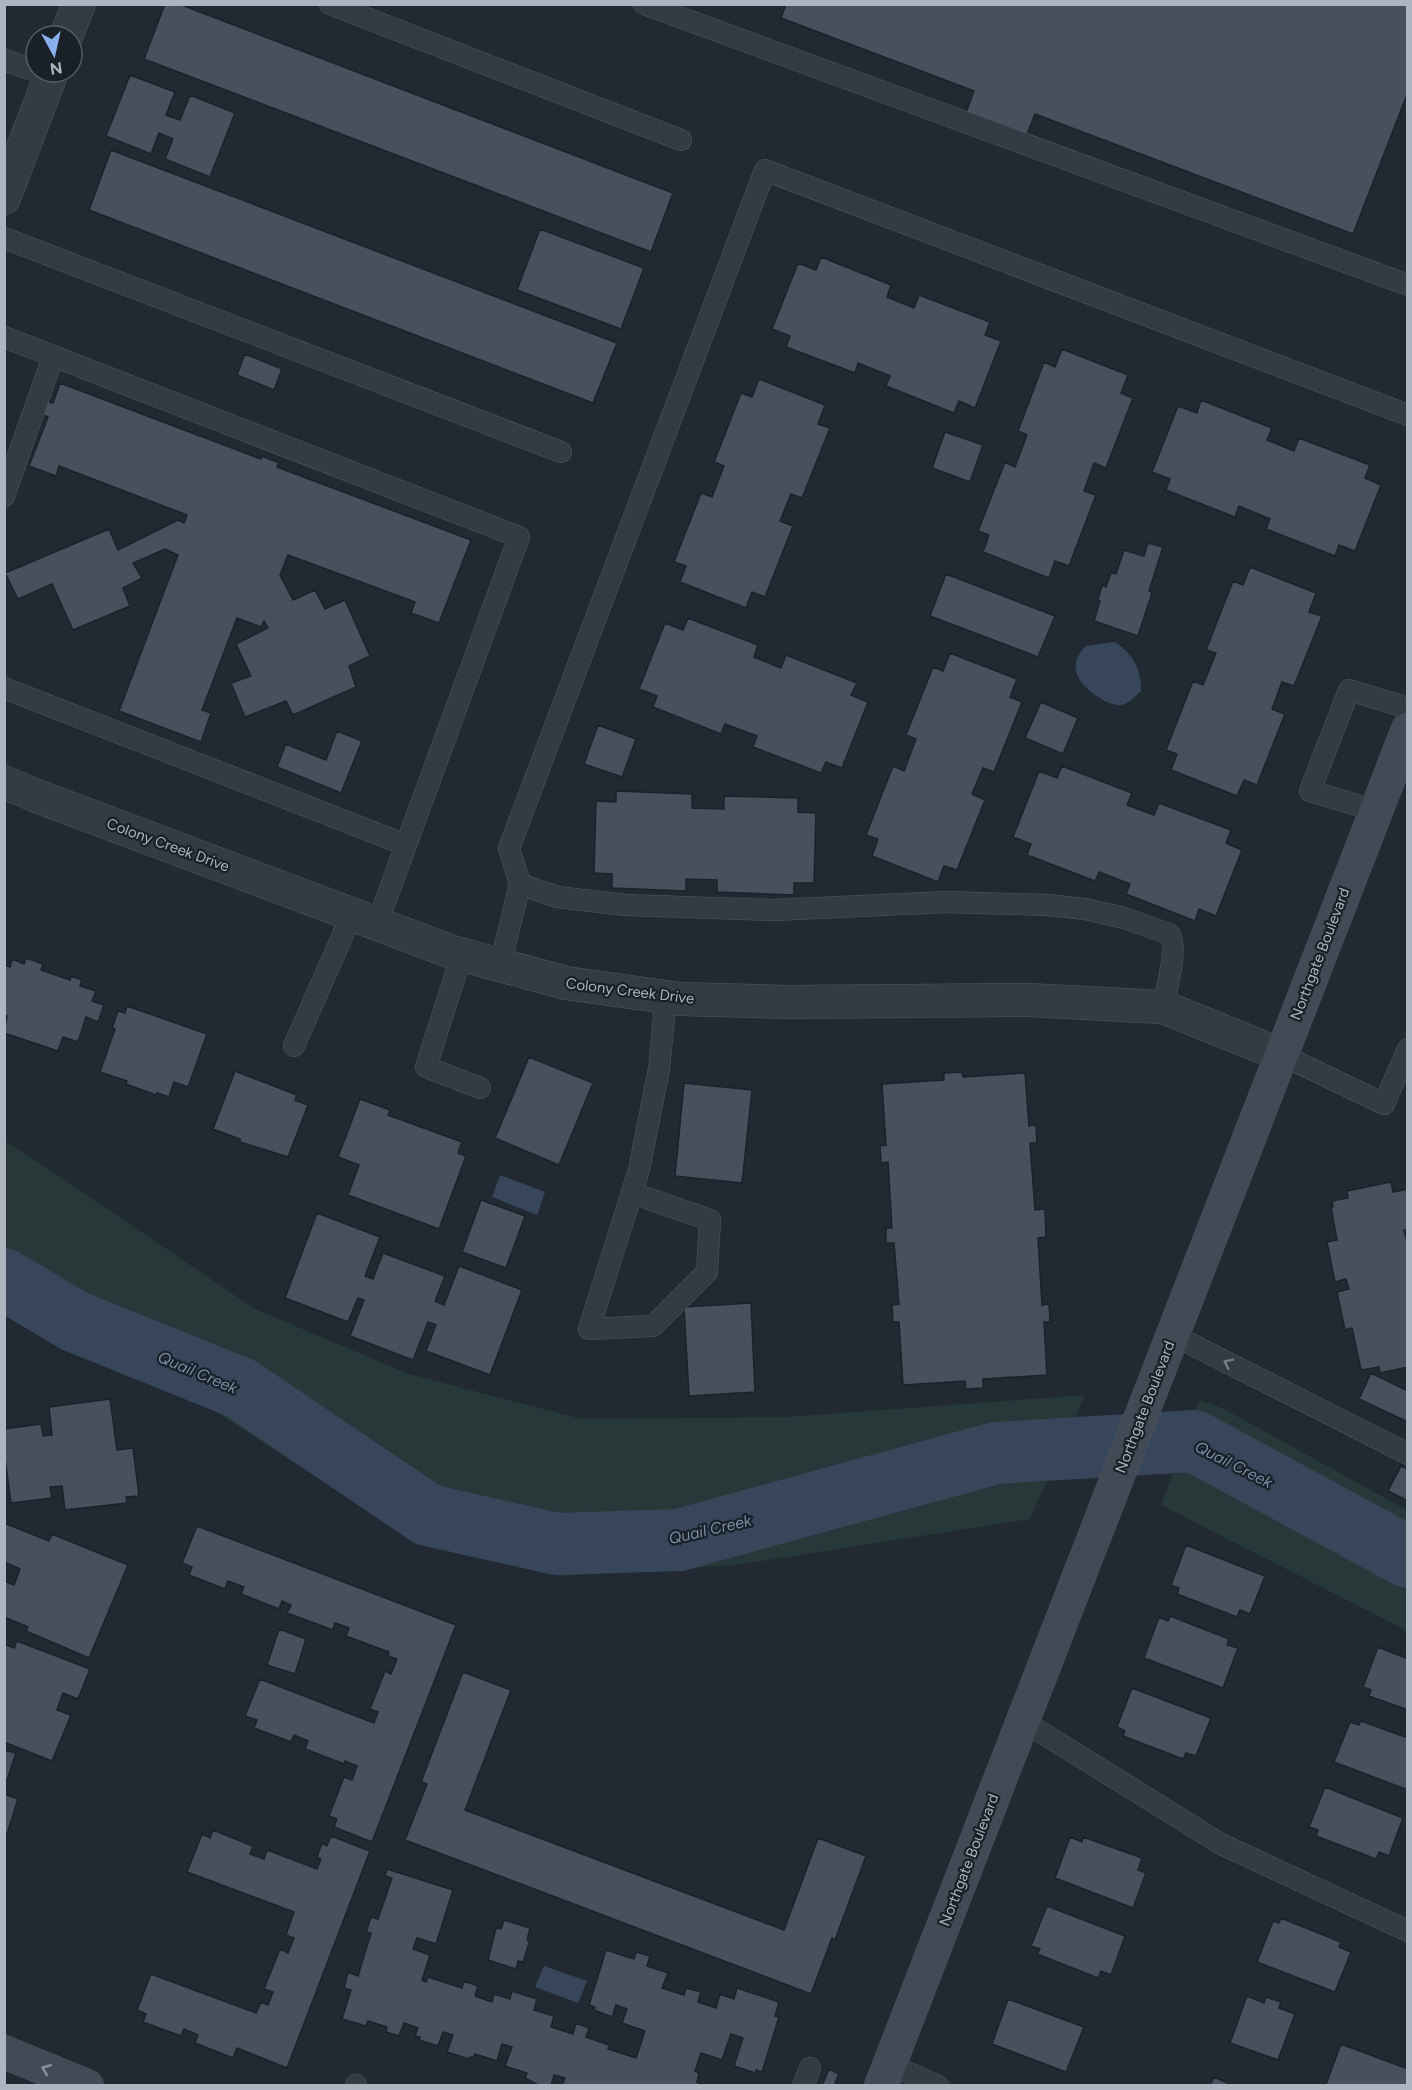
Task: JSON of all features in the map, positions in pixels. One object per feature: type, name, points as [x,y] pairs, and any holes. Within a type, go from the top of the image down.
[{"type":"street","points":[[71,24],[79,4]]},
{"type":"street","points":[[4,198],[11,159],[40,84]]},
{"type":"street","name":"Northgate Boulevard","points":[[885,2075],[1407,729]]},
{"type":"street","name":"Colony Creek Drive","points":[[4,782],[364,919],[462,954],[566,983],[680,999],[788,1002],[1028,1000],[1163,1007],[1282,1054]]},
{"type":"street","points":[[5,2053],[87,2085]]},
{"type":"lane","points":[[330,4],[681,140]]},
{"type":"lane","points":[[644,4],[1407,285]]},
{"type":"lane","points":[[4,60],[24,66]]},
{"type":"lane","points":[[500,966],[520,884],[509,848],[765,170],[1407,415]]},
{"type":"lane","points":[[4,238],[561,452]]},
{"type":"lane","points":[[4,337],[519,537],[406,844],[294,1046]]},
{"type":"lane","points":[[4,496],[53,357]]},
{"type":"lane","points":[[4,688],[406,844]]},
{"type":"lane","points":[[1376,811],[1310,791],[1349,690],[1407,708]]},
{"type":"lane","points":[[520,884],[556,897],[625,905],[774,910],[946,902],[1047,905],[1085,909],[1124,918],[1172,937],[1173,951],[1163,1007]]},
{"type":"lane","points":[[462,954],[426,1067],[480,1088]]},
{"type":"lane","points":[[632,1193],[710,1220],[707,1272],[653,1326],[589,1329],[639,1170],[659,1069],[666,997]]},
{"type":"lane","points":[[1282,1054],[1384,1104],[1407,1049]]},
{"type":"lane","points":[[1173,1335],[1407,1454]]},
{"type":"lane","points":[[1023,1721],[1221,1845],[1407,1931]]},
{"type":"lane","points":[[885,2075],[938,2085]]},
{"type":"shaded area","points":[[5,1141],[255,1309],[409,1374],[582,1419],[785,1417],[1085,1395],[1030,1519],[736,1565],[560,1576],[381,1519],[216,1412],[5,1300]]},
{"type":"shaded area","points":[[1199,1400],[1222,1408],[1407,1510],[1407,1631],[1161,1505]]},
{"type":"water","points":[[1114,642],[1131,656],[1140,676],[1141,691],[1122,705],[1110,703],[1086,688],[1077,675],[1076,668],[1076,661],[1086,646]]},
{"type":"water","points":[[500,1175],[545,1192],[537,1215],[492,1197]]},
{"type":"water","points":[[544,1966],[587,1981],[578,2003],[535,1987]]},
{"type":"building","points":[[165,4],[179,4],[673,193],[651,252],[144,59]]},
{"type":"building","points":[[786,4],[1408,4],[1408,92],[1353,234],[1035,114],[1024,142],[964,118],[974,91],[781,18]]},
{"type":"building","points":[[130,75],[175,92],[166,115],[180,120],[190,95],[235,113],[210,177],[165,159],[173,139],[159,133],[151,154],[106,136]]},
{"type":"building","points":[[111,150],[617,343],[593,403],[89,210]]},
{"type":"building","points":[[540,229],[644,268],[621,329],[517,290]]},
{"type":"building","points":[[821,257],[891,285],[887,297],[914,308],[919,295],[990,322],[985,335],[1001,341],[975,408],[959,401],[954,413],[886,386],[890,376],[858,363],[855,373],[786,347],[790,336],[772,329],[798,263],[816,270]]},
{"type":"building","points":[[1062,349],[1128,375],[1121,393],[1133,398],[1106,468],[1094,463],[1084,491],[1096,495],[1069,566],[1055,561],[1049,578],[983,552],[989,535],[978,531],[1005,462],[1015,467],[1027,435],[1018,431],[1044,362],[1055,367]]},
{"type":"building","points":[[245,354],[282,369],[274,390],[237,375]]},
{"type":"building","points":[[759,379],[825,405],[818,424],[830,428],[802,498],[791,494],[780,521],[793,526],[765,597],[752,592],[746,608],[680,582],[686,566],[674,562],[701,493],[712,497],[724,466],[714,462],[741,393],[752,397]]},
{"type":"building","points":[[60,383],[261,459],[262,456],[279,463],[277,467],[471,540],[439,623],[411,613],[415,602],[288,555],[280,575],[293,600],[315,590],[325,609],[345,600],[370,656],[349,666],[356,687],[293,715],[286,701],[245,717],[231,683],[251,676],[236,644],[268,628],[264,621],[261,627],[237,618],[202,710],[211,713],[201,742],[119,711],[178,555],[165,549],[133,563],[142,578],[123,588],[130,606],[73,630],[52,584],[18,599],[5,573],[109,529],[118,550],[178,520],[184,523],[187,515],[59,466],[56,476],[29,466],[48,417],[41,414],[47,401],[53,403]]},
{"type":"building","points":[[1201,400],[1272,428],[1267,440],[1294,451],[1299,438],[1370,465],[1365,478],[1381,485],[1355,551],[1339,545],[1335,556],[1266,529],[1270,519],[1239,506],[1235,517],[1166,490],[1170,479],[1152,472],[1178,406],[1197,413]]},
{"type":"building","points":[[945,432],[983,445],[970,482],[932,468]]},
{"type":"building","points":[[1148,543],[1163,547],[1149,591],[1152,593],[1138,636],[1094,621],[1102,585],[1106,587],[1111,573],[1116,574],[1124,550],[1144,556]]},
{"type":"building","points":[[1250,567],[1316,593],[1309,612],[1322,616],[1294,686],[1282,682],[1272,709],[1285,714],[1257,785],[1244,780],[1237,796],[1171,770],[1177,754],[1166,750],[1193,681],[1203,685],[1216,653],[1206,650],[1233,581],[1243,585]]},
{"type":"building","points":[[946,574],[1055,616],[1038,657],[930,616]]},
{"type":"building","points":[[688,618],[758,645],[754,657],[781,668],[786,655],[857,683],[851,695],[868,702],[842,768],[826,762],[821,773],[753,747],[757,736],[725,724],[721,734],[653,707],[657,696],[639,689],[665,623],[683,630]]},
{"type":"building","points":[[950,653],[1017,679],[1010,697],[1022,702],[994,772],[983,768],[972,794],[985,800],[957,870],[944,866],[938,882],[872,856],[878,839],[866,835],[893,766],[904,771],[916,739],[906,735],[933,667],[943,671]]},
{"type":"building","points":[[1041,702],[1078,718],[1063,754],[1025,738]]},
{"type":"building","points":[[598,725],[636,739],[622,777],[584,764]]},
{"type":"building","points":[[337,731],[362,741],[341,793],[277,767],[286,744],[326,760]]},
{"type":"building","points":[[1062,766],[1132,793],[1127,805],[1154,815],[1159,803],[1231,830],[1226,843],[1242,850],[1216,916],[1199,909],[1195,921],[1126,894],[1130,884],[1099,872],[1095,881],[1027,855],[1031,844],[1013,837],[1039,771],[1057,778]]},
{"type":"building","points":[[616,791],[692,794],[692,808],[724,809],[724,796],[798,798],[798,812],[816,813],[814,883],[794,883],[794,895],[717,892],[717,880],[686,879],[686,891],[612,888],[612,874],[594,873],[596,801],[616,802]]},
{"type":"building","points":[[26,958],[43,964],[41,970],[70,980],[71,976],[82,980],[80,986],[96,991],[92,1001],[104,1005],[98,1022],[86,1017],[78,1042],[63,1037],[58,1051],[4,1033],[7,1016],[4,1015],[4,965],[10,967],[12,959],[24,964]]},
{"type":"building","points":[[127,1006],[207,1034],[188,1087],[174,1082],[169,1097],[157,1093],[156,1095],[126,1084],[127,1081],[100,1072],[115,1029],[112,1028],[118,1011],[125,1013]]},
{"type":"building","points":[[529,1057],[593,1083],[559,1165],[495,1138]]},
{"type":"building","points":[[235,1071],[297,1095],[295,1100],[308,1105],[288,1157],[240,1142],[240,1139],[213,1129]]},
{"type":"building","points":[[962,1072],[963,1077],[1025,1073],[1029,1126],[1036,1125],[1037,1143],[1030,1143],[1035,1210],[1045,1209],[1046,1237],[1038,1238],[1042,1305],[1049,1304],[1050,1322],[1044,1322],[1047,1375],[983,1379],[983,1388],[966,1389],[965,1381],[903,1385],[899,1322],[893,1322],[892,1305],[899,1304],[894,1243],[886,1243],[886,1228],[892,1228],[888,1162],[881,1163],[880,1146],[886,1145],[882,1084],[944,1080],[944,1073]]},
{"type":"building","points":[[684,1083],[752,1090],[742,1183],[675,1176]]},
{"type":"building","points":[[360,1099],[390,1110],[388,1115],[462,1142],[458,1153],[466,1156],[439,1229],[348,1195],[359,1165],[338,1157]]},
{"type":"building","points":[[1391,1182],[1393,1192],[1408,1189],[1408,1229],[1404,1230],[1408,1246],[1408,1367],[1380,1373],[1379,1367],[1361,1370],[1352,1328],[1345,1330],[1337,1292],[1349,1289],[1346,1279],[1335,1282],[1327,1242],[1337,1240],[1332,1201],[1348,1198],[1347,1191]]},
{"type":"building","points":[[481,1200],[525,1216],[506,1268],[462,1252]]},
{"type":"building","points":[[317,1213],[380,1237],[365,1276],[373,1279],[383,1253],[445,1276],[435,1301],[444,1305],[459,1266],[522,1290],[490,1375],[426,1351],[436,1325],[428,1322],[413,1360],[350,1336],[364,1300],[358,1298],[348,1322],[285,1298]]},
{"type":"building","points":[[751,1303],[755,1392],[689,1396],[684,1307]]},
{"type":"building","points":[[1371,1373],[1408,1391],[1408,1422],[1359,1399]]},
{"type":"building","points":[[110,1399],[117,1450],[133,1448],[139,1496],[126,1497],[127,1503],[65,1510],[62,1486],[50,1487],[52,1498],[11,1503],[4,1451],[4,1429],[41,1424],[43,1436],[52,1435],[49,1407]]},
{"type":"building","points":[[1401,1466],[1408,1469],[1408,1501],[1388,1491]]},
{"type":"building","points":[[4,1523],[49,1541],[52,1534],[128,1565],[89,1658],[26,1631],[28,1627],[4,1617],[4,1581],[14,1585],[20,1569],[4,1562]]},
{"type":"building","points":[[197,1526],[456,1625],[372,1842],[334,1827],[337,1819],[329,1816],[344,1777],[352,1780],[357,1766],[345,1761],[344,1764],[305,1749],[308,1741],[294,1735],[291,1742],[254,1728],[257,1720],[245,1716],[260,1679],[374,1723],[378,1712],[370,1709],[385,1671],[391,1674],[397,1659],[388,1656],[389,1652],[346,1636],[349,1628],[335,1623],[333,1630],[287,1613],[291,1605],[282,1601],[279,1609],[241,1594],[244,1587],[228,1581],[225,1589],[189,1575],[192,1567],[182,1563]]},
{"type":"building","points":[[1186,1545],[1265,1576],[1250,1614],[1240,1610],[1237,1617],[1177,1594],[1179,1588],[1171,1585]]},
{"type":"building","points":[[1170,1616],[1229,1639],[1227,1645],[1238,1648],[1223,1688],[1144,1658],[1159,1617],[1168,1621]]},
{"type":"building","points":[[279,1629],[306,1639],[295,1674],[267,1665]]},
{"type":"building","points":[[17,1641],[90,1669],[78,1699],[63,1693],[57,1710],[71,1715],[52,1761],[4,1742],[4,1644],[14,1648]]},
{"type":"building","points":[[1378,1647],[1408,1659],[1408,1710],[1369,1696],[1371,1690],[1363,1687]]},
{"type":"building","points":[[463,1672],[511,1690],[465,1810],[784,1930],[818,1838],[866,1856],[835,1940],[832,1938],[811,1994],[405,1840],[427,1784],[421,1782]]},
{"type":"building","points":[[1132,1688],[1211,1718],[1196,1756],[1186,1753],[1183,1759],[1123,1736],[1125,1731],[1117,1727]]},
{"type":"building","points":[[1361,1721],[1408,1738],[1408,1790],[1334,1762],[1350,1722],[1359,1725]]},
{"type":"building","points":[[4,1750],[16,1753],[4,1789]]},
{"type":"building","points":[[1325,1787],[1403,1818],[1389,1856],[1379,1852],[1376,1859],[1316,1836],[1318,1830],[1309,1827]]},
{"type":"building","points":[[4,1794],[18,1799],[6,1837],[4,1837]]},
{"type":"building","points":[[213,1830],[253,1846],[250,1854],[264,1859],[267,1850],[317,1869],[321,1859],[317,1857],[322,1843],[327,1846],[331,1836],[370,1851],[287,2068],[237,2048],[233,2058],[195,2043],[198,2035],[184,2029],[181,2036],[143,2022],[146,2014],[137,2010],[151,1974],[256,2013],[261,2002],[268,2005],[273,1992],[264,1989],[280,1949],[288,1953],[294,1938],[286,1935],[294,1912],[187,1872],[202,1834],[210,1838]]},
{"type":"building","points":[[1070,1837],[1082,1842],[1083,1837],[1142,1858],[1138,1870],[1146,1873],[1133,1908],[1055,1878]]},
{"type":"building","points":[[387,1869],[453,1890],[436,1944],[417,1938],[413,1949],[430,1955],[422,1980],[426,1982],[428,1977],[462,1988],[464,1981],[478,1986],[475,1996],[492,2002],[494,1994],[510,1999],[512,1991],[537,1999],[534,2010],[554,2016],[551,2027],[573,2034],[576,2023],[589,2028],[586,2037],[609,2045],[608,2049],[636,2058],[645,2031],[622,2023],[627,2009],[616,2005],[612,2017],[594,2010],[595,2007],[589,2005],[606,1950],[634,1959],[636,1952],[650,1956],[647,1966],[668,1973],[662,1988],[684,1995],[686,1988],[701,1992],[698,2002],[716,2008],[720,1994],[734,1999],[737,1988],[779,2002],[775,2016],[779,2017],[762,2072],[756,2070],[755,2073],[734,2066],[743,2038],[731,2034],[722,2060],[701,2053],[695,2071],[699,2073],[697,2082],[706,2086],[562,2086],[565,2078],[554,2075],[551,2086],[540,2086],[525,2078],[527,2073],[505,2066],[512,2047],[502,2044],[497,2061],[475,2054],[469,2059],[447,2052],[453,2035],[443,2032],[438,2046],[419,2040],[420,2037],[415,2036],[418,2028],[404,2023],[399,2036],[386,2032],[387,2027],[368,2021],[366,2026],[342,2019],[351,1990],[344,1988],[348,1972],[358,1976],[371,1933],[366,1932],[371,1917],[378,1919],[392,1878],[385,1876]]},
{"type":"building","points":[[1047,1906],[1125,1936],[1111,1975],[1101,1971],[1098,1978],[1037,1954],[1040,1949],[1031,1946]]},
{"type":"building","points":[[1281,1918],[1341,1942],[1339,1947],[1351,1952],[1335,1992],[1257,1962],[1273,1921],[1279,1923]]},
{"type":"building","points":[[504,1920],[530,1928],[527,1940],[530,1940],[523,1962],[518,1961],[516,1969],[488,1960],[496,1928],[501,1929]]},
{"type":"building","points":[[1247,1996],[1264,2003],[1266,1997],[1281,2002],[1279,2008],[1295,2014],[1278,2060],[1230,2043]]},
{"type":"building","points":[[1008,1999],[1084,2027],[1066,2072],[992,2044]]},
{"type":"building","points":[[1341,2044],[1408,2069],[1408,2086],[1331,2086],[1326,2084]]},
{"type":"building","points":[[829,2069],[839,2074],[834,2086],[822,2086]]},
{"type":"building","points":[[1214,2077],[1234,2086],[1210,2086]]},
{"type":"waterway","name":"Quail Creek","points":[[4,1279],[74,1321],[240,1388],[428,1515],[557,1544],[679,1540],[996,1453],[1194,1441],[1408,1557]]}]
